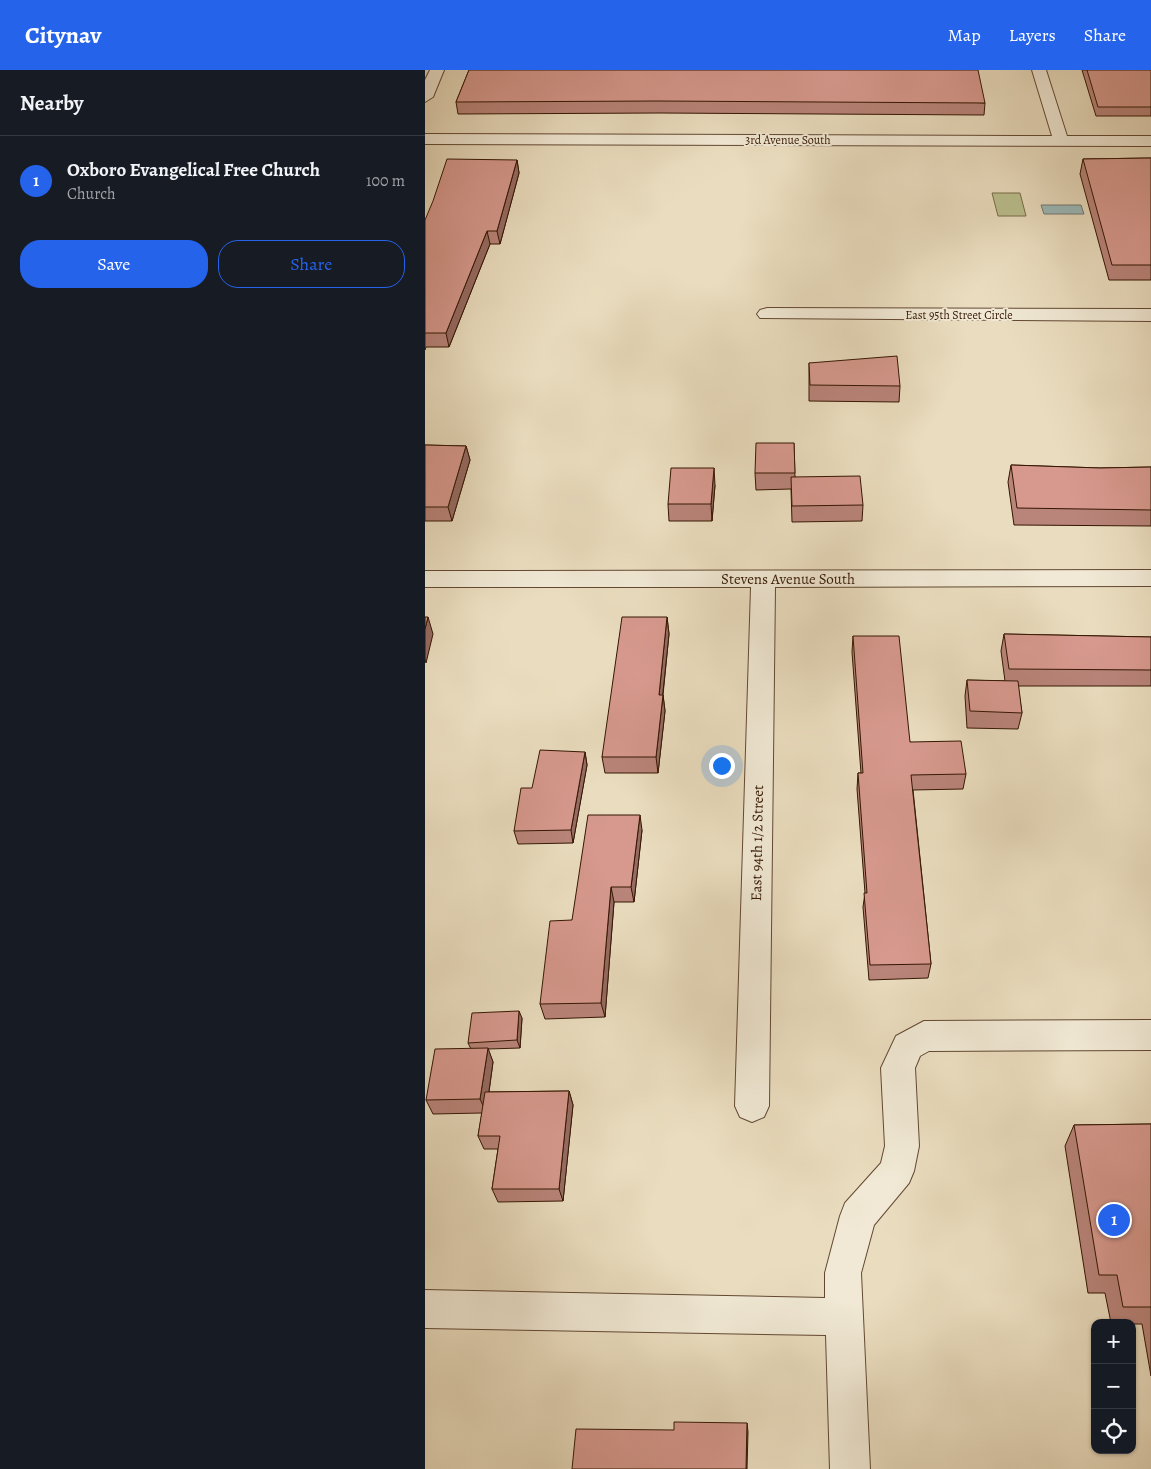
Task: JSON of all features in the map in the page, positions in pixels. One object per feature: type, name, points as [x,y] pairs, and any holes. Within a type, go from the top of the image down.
[{"type":"street","points":[[425,97],[437,70]]},
{"type":"street","points":[[1039,70],[1061,141]]},
{"type":"street","name":"3rd Avenue South","points":[[425,139],[1151,141]]},
{"type":"street","name":"East 95th Street Circle","points":[[767,314],[1151,315]]},
{"type":"street","name":"Stevens Avenue South","points":[[425,579],[1151,578]]},
{"type":"street","name":"East 94th 1/2 Street","points":[[752,1106],[763,580]]},
{"type":"street","points":[[850,1469],[843,1273],[858,1216],[897,1171],[902,1146],[898,1068],[908,1046],[924,1036],[1151,1035]]},
{"type":"street","points":[[425,1309],[845,1316]]},
{"type":"green space","points":[[992,193],[1020,193],[1026,216],[998,216]]},
{"type":"water","points":[[1041,205],[1081,205],[1084,214],[1044,214]]},
{"type":"building","points":[[469,70],[978,70],[985,103],[456,102]]},
{"type":"building","points":[[1087,70],[1151,70],[1151,107],[1098,107]]},
{"type":"building","points":[[1151,158],[1151,265],[1112,265],[1083,159]]},
{"type":"building","points":[[447,159],[517,160],[497,231],[487,231],[446,333],[425,333],[425,220]]},
{"type":"building","points":[[897,356],[900,386],[810,385],[809,363]]},
{"type":"building","points":[[756,443],[794,443],[795,473],[755,473]]},
{"type":"building","points":[[425,445],[466,446],[448,507],[425,507]]},
{"type":"building","points":[[1011,465],[1100,468],[1151,467],[1151,510],[1017,508]]},
{"type":"building","points":[[671,468],[714,468],[711,504],[668,504]]},
{"type":"building","points":[[860,476],[863,505],[792,506],[791,477]]},
{"type":"building","points":[[425,617],[428,617],[425,629]]},
{"type":"building","points":[[622,617],[667,617],[659,695],[663,695],[656,757],[602,757]]},
{"type":"building","points":[[1004,634],[1151,637],[1151,670],[1009,669]]},
{"type":"building","points":[[853,636],[899,636],[910,742],[961,741],[966,774],[911,775],[931,964],[870,965],[858,773],[863,773]]},
{"type":"building","points":[[967,680],[1018,681],[1022,713],[970,711]]},
{"type":"building","points":[[540,750],[585,752],[571,830],[514,831],[521,788],[532,788]]},
{"type":"building","points":[[588,815],[640,815],[631,887],[611,887],[601,1003],[540,1004],[550,921],[572,920]]},
{"type":"building","points":[[519,1011],[517,1040],[468,1043],[472,1013]]},
{"type":"building","points":[[488,1048],[480,1099],[426,1100],[435,1049]]},
{"type":"building","points":[[569,1091],[559,1189],[492,1189],[500,1136],[478,1136],[485,1092]]},
{"type":"building","points":[[1151,1124],[1151,1307],[1123,1307],[1117,1275],[1099,1275],[1074,1125]]},
{"type":"building","points":[[674,1422],[747,1423],[746,1469],[572,1469],[576,1429],[674,1430]]},
{"type":"place","name":"Oxboro Evangelical Free Church","points":[[1114,1220]]}]
